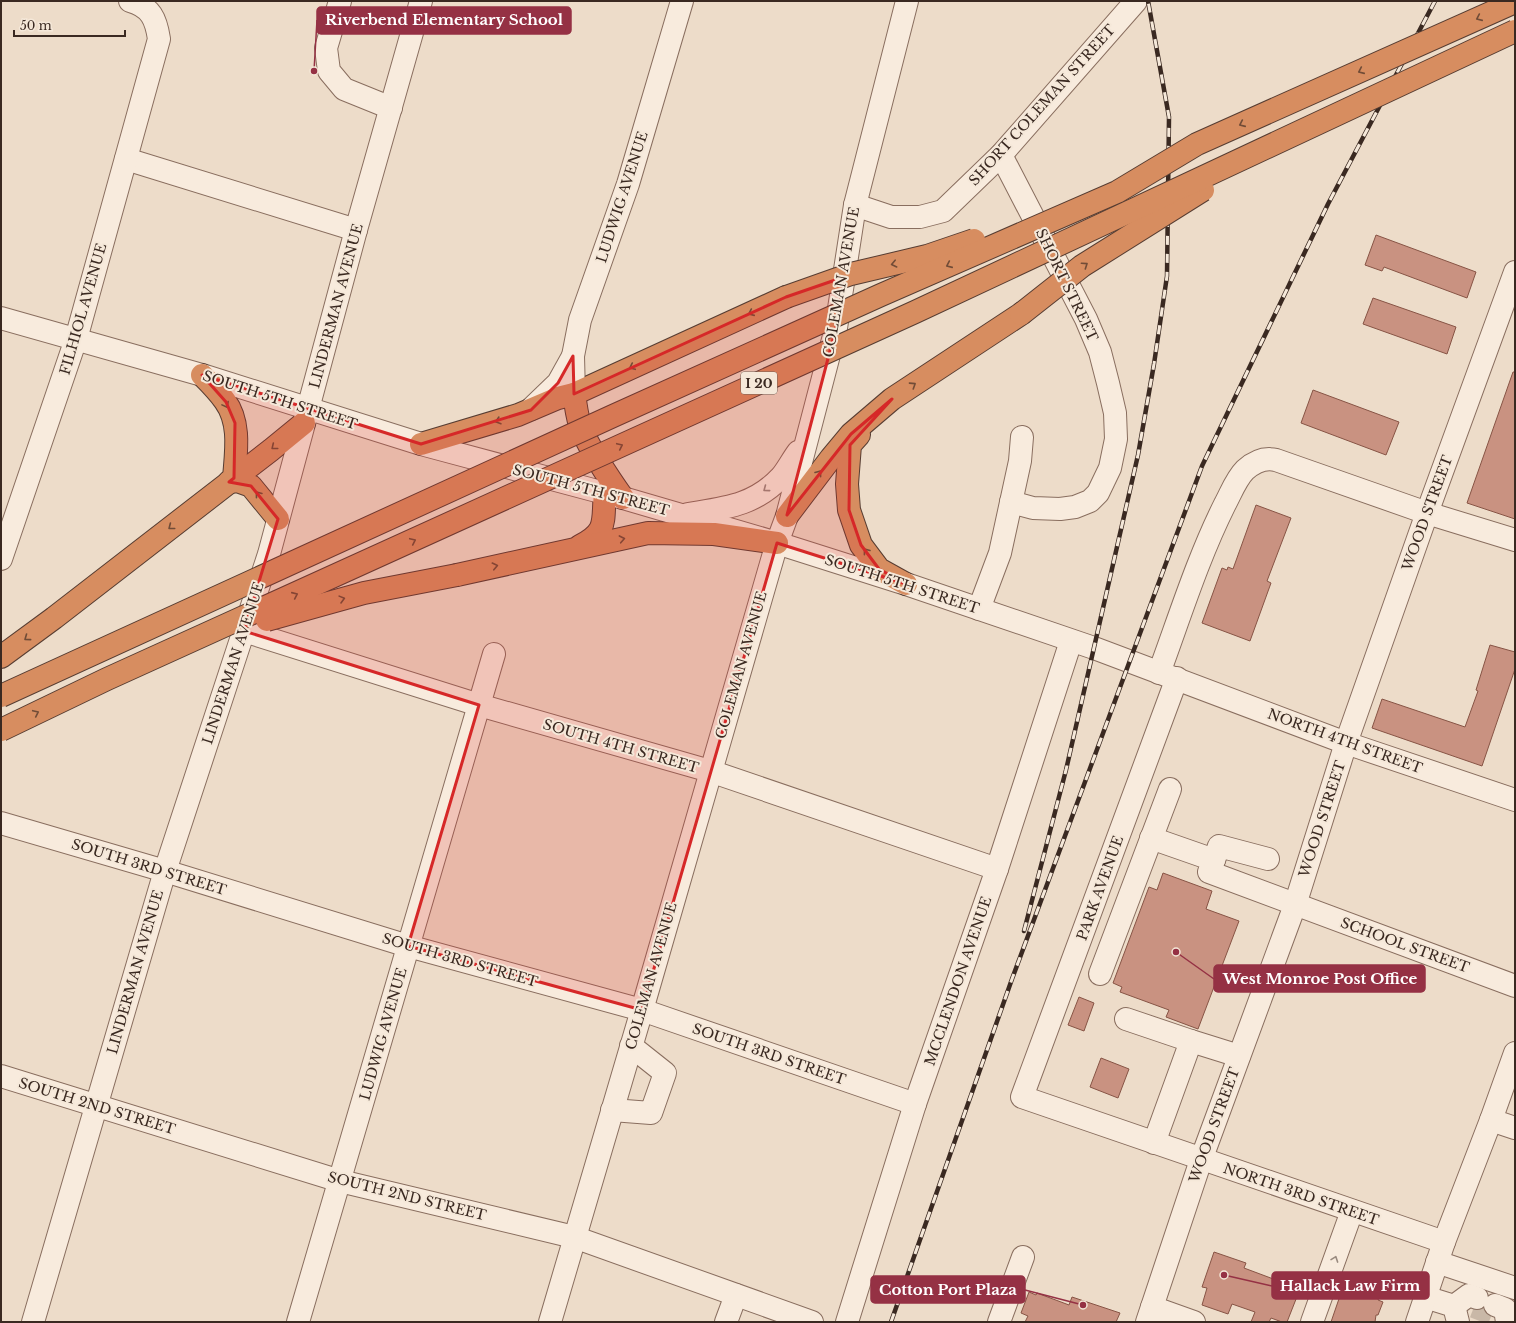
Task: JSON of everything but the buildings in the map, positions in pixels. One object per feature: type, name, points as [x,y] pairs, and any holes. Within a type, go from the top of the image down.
[{"type":"highway","name":"I 20","points":[[1,696],[859,304],[1117,192],[1197,144],[1515,2]]},
{"type":"highway","name":"I 20","points":[[1,730],[158,656],[915,312],[1515,31]]},
{"type":"highway","points":[[787,516],[851,434],[892,399],[1021,314],[1082,266],[1287,138]]},
{"type":"highway","points":[[422,444],[503,420],[558,398],[574,394],[786,297],[850,274],[927,256],[1117,192]]},
{"type":"highway","points":[[202,375],[226,402],[235,423],[236,446],[232,480]]},
{"type":"highway","points":[[574,394],[582,431],[610,480],[614,496],[600,530],[578,548]]},
{"type":"highway","points":[[892,399],[850,445],[847,484],[849,510],[861,545],[879,569],[906,584]]},
{"type":"highway","points":[[1,657],[54,618],[232,480],[306,415]]},
{"type":"highway","points":[[232,480],[251,486],[278,519]]},
{"type":"highway","points":[[158,656],[285,614],[364,593],[457,575],[648,533],[714,534],[777,543]]},
{"type":"street","name":"FILHIOL AVENUE","points":[[1,559],[76,339],[159,39],[156,22],[148,11],[137,3],[130,1]]},
{"type":"street","points":[[340,1],[326,48],[329,71],[344,89],[391,108]]},
{"type":"street","name":"LINDERMAN AVENUE","points":[[33,1322],[165,871],[270,554],[278,519],[356,230],[421,1]]},
{"type":"street","name":"LUDWIG AVENUE","points":[[574,394],[573,356],[580,320],[628,184],[682,1]]},
{"type":"street","name":"COLEMAN AVENUE","points":[[550,1322],[777,543],[787,516],[836,328],[855,205],[907,1]]},
{"type":"street","name":"SHORT COLEMAN STREET","points":[[855,205],[891,217],[920,217],[943,211],[1001,155],[1129,4]]},
{"type":"street","name":"SHORT STREET","points":[[1001,155],[1086,319],[1097,345],[1115,413],[1116,439],[1110,468],[1098,493],[1090,501],[1075,507],[1060,509],[1033,508],[1011,502]]},
{"type":"street","points":[[126,158],[356,230]]},
{"type":"street","name":"WOOD STREET","points":[[1150,1314],[1200,1160],[1295,905],[1346,743],[1427,513],[1515,272]]},
{"type":"street","name":"SOUTH 5TH STREET","points":[[1,318],[202,375],[306,415],[422,444],[614,496],[777,543],[906,584],[1094,648],[1168,676]]},
{"type":"street","points":[[531,410],[558,382],[573,356]]},
{"type":"street","points":[[979,609],[1000,554],[1020,461],[1022,436]]},
{"type":"street","points":[[680,515],[731,507],[751,499],[767,490],[781,477],[807,437]]},
{"type":"street","name":"PARK AVENUE","points":[[1022,1097],[1168,676],[1214,527],[1238,480],[1246,470],[1257,462],[1268,458],[1276,460],[1427,513],[1515,540]]},
{"type":"street","name":"SOUTH 4TH STREET","points":[[244,630],[479,705],[710,771],[996,869]]},
{"type":"street","name":"MCCLENDON AVENUE","points":[[847,1322],[915,1104],[996,869],[1071,641]]},
{"type":"street","name":"LUDWIG AVENUE","points":[[298,1322],[494,654]]},
{"type":"street","name":"NORTH 4TH STREET","points":[[1168,676],[1346,743],[1515,800]]},
{"type":"street","points":[[1100,974],[1170,789]]},
{"type":"street","name":"SOUTH 3RD STREET","points":[[1,823],[165,871],[408,946],[642,1010],[915,1104]]},
{"type":"street","points":[[1151,838],[1214,860],[1219,846],[1268,859]]},
{"type":"street","name":"SCHOOL STREET","points":[[1214,860],[1209,872],[1515,986]]},
{"type":"street","points":[[1126,1019],[1239,1056]]},
{"type":"street","points":[[1154,1143],[1191,1041]]},
{"type":"street","points":[[612,1110],[652,1113],[665,1073],[631,1046]]},
{"type":"street","points":[[1417,1322],[1440,1252],[1515,1053]]},
{"type":"street","name":"SOUTH 2ND STREET","points":[[1,1076],[340,1180],[574,1237],[812,1322]]},
{"type":"street","name":"NORTH 3RD STREET","points":[[1022,1097],[1200,1160],[1352,1211],[1515,1288]]},
{"type":"street","points":[[1491,1120],[1515,1128]]},
{"type":"street","points":[[1312,1322],[1352,1211]]},
{"type":"street","points":[[999,1322],[1023,1257]]},
{"type":"street","points":[[726,1322],[736,1295]]},
{"type":"street","points":[[1425,1297],[1477,1311]]},
{"type":"street","points":[[1150,1314],[1194,1322]]},
{"type":"highlighted area","points":[[844,277],[836,328],[787,515],[851,434],[892,399],[850,445],[849,510],[861,545],[879,569],[906,584],[777,543],[642,1010],[408,946],[479,705],[244,631],[278,519],[251,486],[229,482],[234,478],[235,423],[226,402],[202,375],[421,444],[531,410],[558,383],[573,356],[574,394],[786,297]]},
{"type":"tunnel","points":[[1474,1307],[1492,1314]]},
{"type":"railway","points":[[1024,931],[1066,770],[1138,455],[1154,364],[1167,276],[1169,117],[1148,1]]},
{"type":"railway","points":[[891,1322],[1012,979],[1202,466],[1328,204],[1435,1]]},
{"type":"place","name":"Riverbend Elementary School","points":[[314,71]]},
{"type":"place","name":"West Monroe Post Office","points":[[1176,952]]},
{"type":"place","name":"Hallack Law Firm","points":[[1224,1275]]},
{"type":"place","name":"Cotton Port Plaza","points":[[1083,1305]]}]
